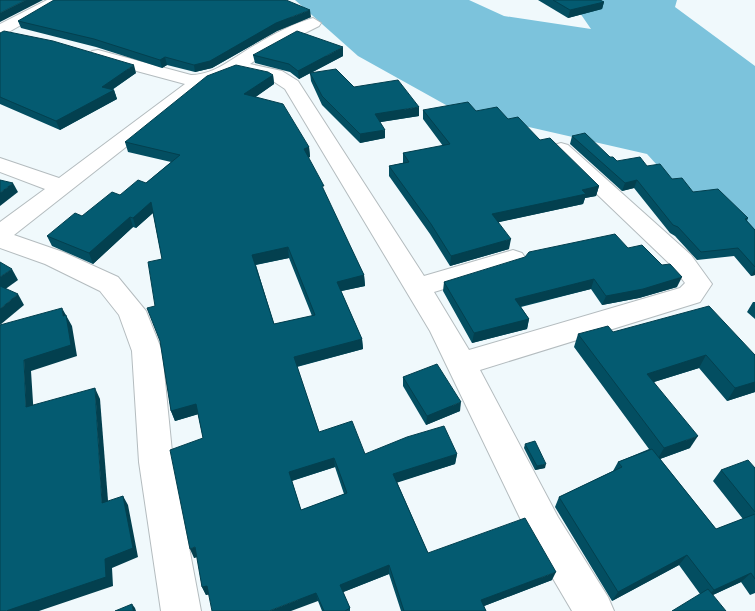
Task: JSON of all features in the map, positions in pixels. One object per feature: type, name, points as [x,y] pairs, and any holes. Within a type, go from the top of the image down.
[{"type":"street","points":[[0,30],[58,0]]},
{"type":"street","points":[[0,234],[176,102],[202,80],[235,66],[263,47],[313,23]]},
{"type":"street","points":[[0,30],[34,38]]},
{"type":"street","points":[[78,49],[177,78],[202,80]]},
{"type":"street","points":[[235,66],[276,75],[292,85],[463,364],[545,530],[594,611]]},
{"type":"street","points":[[463,364],[690,295],[699,284],[682,261],[560,148]]},
{"type":"street","points":[[0,164],[61,187]]},
{"type":"street","points":[[0,239],[62,261],[109,284],[132,311],[147,351],[156,462],[182,611]]},
{"type":"street","points":[[418,288],[513,259]]},
{"type":"shaded area","points":[[295,0],[469,0],[504,16],[591,29],[571,0],[677,0],[675,7],[755,66],[755,273],[647,154],[455,110],[358,56]]},
{"type":"building","points":[[0,0],[26,0],[0,13]]},
{"type":"building","points":[[54,0],[286,0],[310,10],[276,23],[210,61],[194,65],[165,57],[160,60],[94,39],[18,21]]},
{"type":"building","points":[[553,0],[600,0],[604,2],[570,10]]},
{"type":"building","points":[[4,31],[53,41],[134,65],[102,87],[114,90],[56,121],[0,97],[0,33]]},
{"type":"building","points":[[297,31],[343,47],[298,71],[289,64],[253,55]]},
{"type":"building","points":[[236,65],[268,72],[273,75],[244,94],[283,104],[309,147],[304,149],[324,186],[322,186],[364,275],[337,282],[362,339],[294,357],[319,432],[352,421],[365,454],[407,437],[444,426],[457,454],[393,474],[428,553],[525,518],[556,572],[481,600],[486,611],[404,611],[389,565],[340,585],[350,608],[345,611],[324,611],[316,593],[269,611],[212,611],[207,586],[202,587],[195,547],[190,549],[170,450],[203,438],[196,404],[171,411],[160,341],[147,308],[155,306],[148,262],[162,259],[151,202],[133,218],[130,217],[89,253],[47,236],[75,213],[82,216],[112,192],[120,195],[138,180],[146,183],[180,155],[125,142],[207,76]],"holes":[[[288,247],[315,315],[274,324],[252,255]],[[334,458],[347,493],[301,510],[289,472]]]},
{"type":"building","points":[[336,69],[354,87],[398,80],[419,107],[375,114],[385,130],[360,134],[322,96],[310,73]]},
{"type":"building","points":[[468,102],[476,111],[497,107],[508,119],[518,117],[540,140],[550,138],[599,186],[582,190],[586,194],[492,214],[511,239],[451,256],[431,224],[389,166],[409,162],[403,153],[450,144],[423,110]]},
{"type":"building","points":[[585,133],[610,157],[617,161],[640,157],[647,166],[660,164],[672,179],[682,178],[693,192],[718,189],[748,218],[745,219],[755,230],[755,267],[738,248],[701,252],[678,227],[673,225],[637,180],[625,183],[572,136]]},
{"type":"building","points":[[0,180],[13,183],[0,193]]},
{"type":"building","points":[[615,234],[628,248],[642,245],[662,265],[670,264],[682,277],[643,289],[606,296],[594,279],[515,299],[529,319],[474,333],[444,282],[525,257],[529,252]]},
{"type":"building","points":[[0,262],[12,269],[0,277]]},
{"type":"building","points":[[0,286],[18,294],[0,309]]},
{"type":"building","points":[[709,306],[755,355],[755,382],[735,388],[706,355],[647,374],[698,436],[664,448],[578,334],[608,326],[613,332]]},
{"type":"building","points":[[62,308],[63,316],[66,315],[71,345],[24,360],[26,407],[95,388],[102,503],[123,496],[133,548],[105,559],[106,577],[6,611],[0,611],[0,325]]},
{"type":"building","points":[[437,364],[461,402],[427,416],[403,377]]},
{"type":"building","points":[[535,441],[546,464],[537,466],[525,444]]},
{"type":"building","points":[[652,449],[716,529],[755,514],[755,579],[751,573],[714,590],[687,555],[618,592],[559,497],[622,467],[618,462]]},
{"type":"building","points":[[748,460],[755,468],[755,512],[721,470]]},
{"type":"building","points":[[708,589],[726,611],[672,611]]},
{"type":"building","points":[[132,604],[133,611],[115,611]]}]
